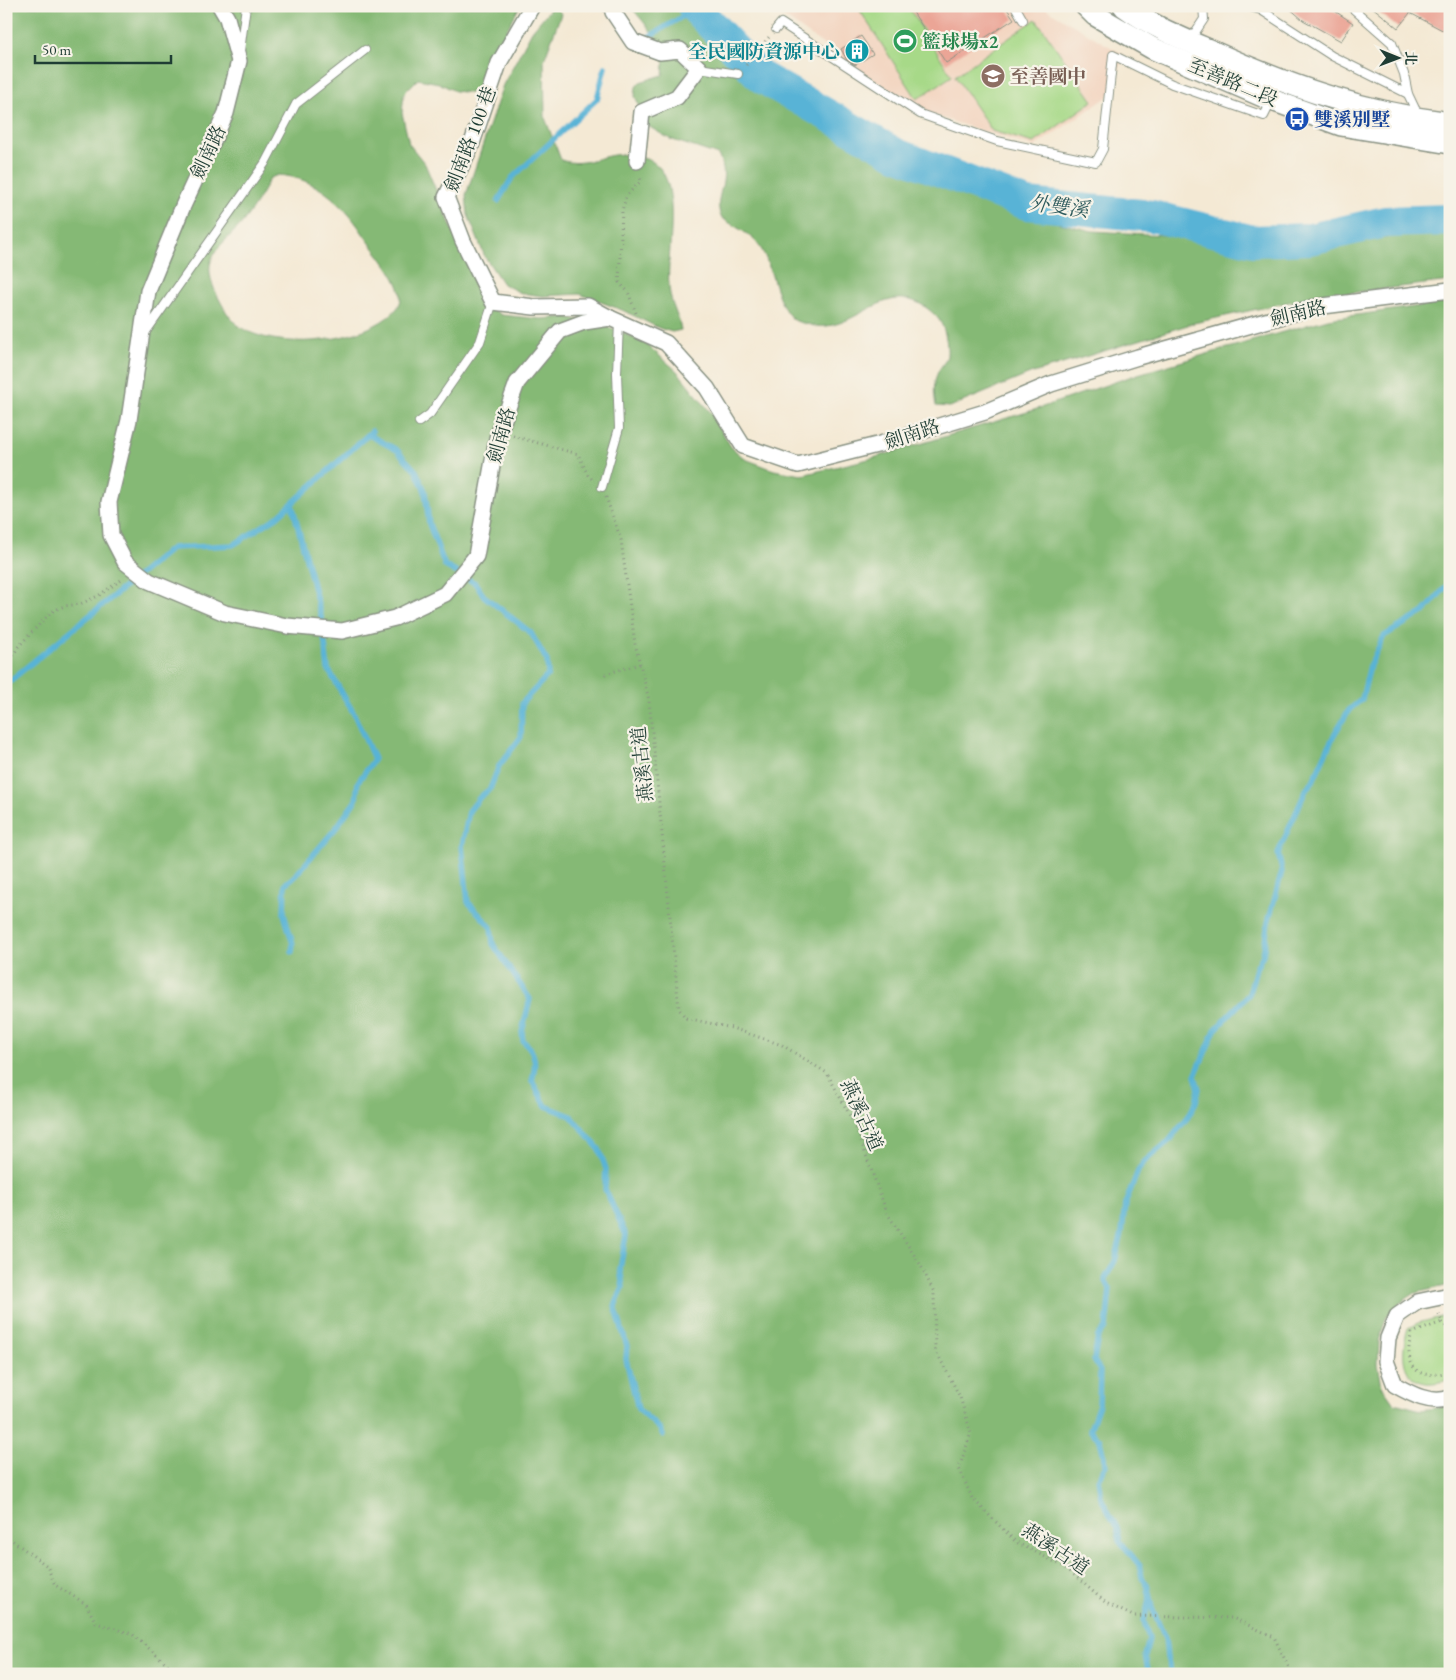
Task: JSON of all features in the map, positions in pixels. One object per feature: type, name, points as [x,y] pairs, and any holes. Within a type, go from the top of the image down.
[{"type":"street","name":"劍南路","points":[[220,6],[227,18],[239,61],[226,113],[183,206],[148,291],[129,420],[109,502],[111,535],[125,562],[148,581],[225,612],[287,626],[342,631],[395,618],[444,594],[476,556],[496,438],[517,383],[560,331],[584,322],[615,320],[666,343],[707,388],[743,446],[798,465],[877,445],[986,412],[1051,384],[1138,356],[1306,310],[1450,290]]},
{"type":"street","name":"劍南路 100 巷","points":[[494,302],[463,241],[446,197],[471,146],[498,63],[532,6]]},
{"type":"street","points":[[612,6],[613,12],[633,42],[660,52],[680,50],[700,68],[677,97],[642,112],[637,161]]},
{"type":"street","name":"至善路二段","points":[[1086,6],[1096,15],[1152,48],[1272,100],[1342,125],[1420,129],[1450,123]]},
{"type":"street","name":"至善路二段","points":[[1124,6],[1147,23],[1263,75],[1316,94],[1402,117],[1420,129],[1450,143]]},
{"type":"street","points":[[494,302],[534,308],[588,306],[615,320]]},
{"type":"street","points":[[1450,1295],[1417,1302],[1397,1316],[1388,1338],[1386,1361],[1395,1385],[1418,1398],[1445,1400],[1450,1398]]},
{"type":"lane","points":[[239,61],[246,6]]},
{"type":"lane","points":[[1015,6],[1023,20]]},
{"type":"lane","points":[[1189,42],[1204,19],[1203,6]]},
{"type":"lane","points":[[1247,6],[1261,10],[1332,56],[1408,94]]},
{"type":"lane","points":[[1350,6],[1392,43],[1404,74],[1408,94],[1420,129]]},
{"type":"lane","points":[[776,29],[781,23],[920,114],[998,141],[1096,162],[1103,149],[1113,55],[1172,84],[1264,116],[1272,100]]},
{"type":"lane","points":[[141,339],[265,163],[296,104],[366,50]]},
{"type":"lane","points":[[700,68],[738,74]]},
{"type":"lane","points":[[419,422],[430,414],[480,342],[494,302]]},
{"type":"lane","points":[[602,487],[618,428],[615,320]]},
{"type":"path","points":[[738,74],[776,29]]},
{"type":"path","points":[[615,320],[638,316],[628,292],[619,282],[622,210],[627,195],[641,181],[637,161]]},
{"type":"path","name":"燕溪古道","points":[[510,435],[578,454],[588,475],[602,487],[621,540],[635,644],[649,700],[679,1009],[686,1018],[732,1028],[782,1045],[827,1073],[855,1125],[887,1213],[920,1264],[934,1292],[935,1349],[960,1397],[971,1433],[959,1468],[972,1498],[1016,1542],[1065,1567],[1106,1603],[1134,1616],[1233,1618],[1274,1637],[1292,1674]]},
{"type":"path","points":[[6,669],[18,647],[51,612],[64,606],[80,604],[98,596],[136,570]]},
{"type":"path","points":[[605,674],[640,664]]},
{"type":"path","points":[[1433,1298],[1442,1322],[1450,1331]]},
{"type":"path","points":[[1442,1322],[1412,1334],[1408,1345],[1408,1359],[1416,1371],[1426,1375],[1450,1371]]},
{"type":"path","points":[[6,1523],[9,1538],[47,1566],[54,1585],[86,1604],[96,1623],[132,1634],[179,1674]]},
{"type":"shaded area","name":"至善國中","points":[[768,6],[1045,6],[1048,10],[1124,55],[1109,96],[1034,147],[919,111]]},
{"type":"green space","points":[[6,6],[520,6],[494,53],[481,87],[470,93],[455,91],[439,83],[418,79],[404,93],[402,113],[409,144],[425,164],[482,300],[501,315],[541,319],[566,317],[618,330],[647,345],[677,371],[711,413],[731,447],[745,459],[774,470],[802,475],[873,458],[1034,410],[1138,374],[1328,319],[1450,302],[1450,1285],[1415,1293],[1400,1303],[1386,1318],[1379,1341],[1378,1364],[1382,1386],[1394,1403],[1421,1410],[1450,1406],[1450,1674],[6,1674]],"holes":[[[278,175],[291,177],[315,186],[336,201],[354,221],[386,264],[397,282],[401,299],[398,307],[388,317],[356,333],[315,341],[294,341],[256,335],[240,327],[227,313],[211,279],[210,265],[213,256],[246,218],[270,178]]]},
{"type":"green space","points":[[630,6],[677,6],[755,82],[807,117],[884,161],[1022,214],[1092,231],[1180,236],[1231,247],[1295,249],[1450,230],[1450,281],[1307,298],[1194,323],[1030,374],[950,407],[936,406],[935,380],[946,358],[946,340],[944,329],[936,316],[918,303],[902,299],[886,301],[841,323],[824,326],[798,322],[787,313],[782,305],[760,247],[747,234],[721,217],[719,201],[724,173],[718,155],[670,139],[648,126],[635,96],[636,87],[640,82],[663,75],[664,65],[655,38]]},
{"type":"green space","name":"籃球場x2","points":[[857,6],[908,6],[952,76],[917,99]]},
{"type":"green space","points":[[551,8],[557,8],[561,14],[544,60],[545,118],[561,160],[579,162],[620,154],[653,162],[663,172],[669,187],[671,205],[670,294],[681,330],[672,332],[659,328],[622,310],[580,294],[543,296],[521,293],[503,284],[485,257],[468,215],[466,195],[503,85],[532,31]]},
{"type":"green space","points":[[1036,19],[1093,101],[1034,143],[992,131],[955,76]]},
{"type":"green space","points":[[1449,1315],[1450,1380],[1426,1383],[1417,1380],[1411,1376],[1404,1362],[1404,1344],[1408,1328],[1418,1323]]},
{"type":"building","points":[[909,6],[1005,6],[1014,19],[946,63]]},
{"type":"building","points":[[1287,6],[1327,6],[1353,23],[1341,41],[1303,20]]},
{"type":"building","points":[[1371,6],[1443,6],[1450,9],[1450,34],[1410,13],[1398,28]]},
{"type":"building","name":"全民國防資源中心","points":[[861,36],[873,54],[855,65],[847,60],[841,49]]},
{"type":"waterway","name":"外雙溪","points":[[693,6],[761,77],[896,154],[1027,204],[1152,216],[1253,241],[1310,239],[1385,222],[1450,220]]},
{"type":"waterway","points":[[645,39],[695,9]]},
{"type":"waterway","points":[[498,201],[512,178],[597,99],[605,67]]},
{"type":"waterway","points":[[6,684],[172,548],[233,545],[277,517],[372,431]]},
{"type":"waterway","points":[[369,435],[397,450],[416,471],[425,491],[429,524],[445,566],[475,583],[484,596],[531,633],[547,661],[548,675],[522,703],[521,737],[499,766],[490,789],[480,797],[469,811],[462,846],[468,902],[491,927],[493,944],[530,999],[522,1032],[523,1041],[528,1045],[533,1054],[534,1070],[532,1081],[546,1106],[571,1116],[599,1149],[606,1169],[605,1189],[626,1235],[620,1269],[623,1287],[615,1306],[627,1346],[626,1359],[638,1409],[660,1429],[663,1435]]},
{"type":"waterway","points":[[292,504],[322,620],[328,669],[353,712],[374,759],[358,782],[356,800],[336,828],[295,876],[285,884],[284,914],[293,944],[292,952]]},
{"type":"waterway","points":[[1172,1674],[1167,1658],[1165,1638],[1152,1608],[1147,1584],[1142,1578],[1140,1566],[1120,1541],[1117,1528],[1101,1498],[1098,1479],[1106,1465],[1100,1440],[1090,1430],[1099,1404],[1100,1371],[1094,1360],[1098,1336],[1106,1328],[1110,1289],[1105,1279],[1115,1261],[1122,1233],[1125,1204],[1138,1171],[1145,1161],[1169,1141],[1188,1117],[1196,1102],[1199,1089],[1195,1076],[1215,1030],[1249,994],[1256,968],[1263,955],[1268,923],[1282,871],[1278,853],[1306,790],[1313,781],[1335,733],[1349,710],[1362,699],[1370,665],[1384,636],[1424,612],[1450,582]]},
{"type":"waterway","points":[[1149,1600],[1144,1621],[1149,1639],[1145,1656],[1149,1674]]},
{"type":"place","name":"籃球場x2","points":[[905,41]]},
{"type":"place","name":"全民國防資源中心","points":[[857,51]]},
{"type":"place","name":"至善國中","points":[[993,76]]},
{"type":"place","name":"雙溪別墅","points":[[1297,119]]}]
